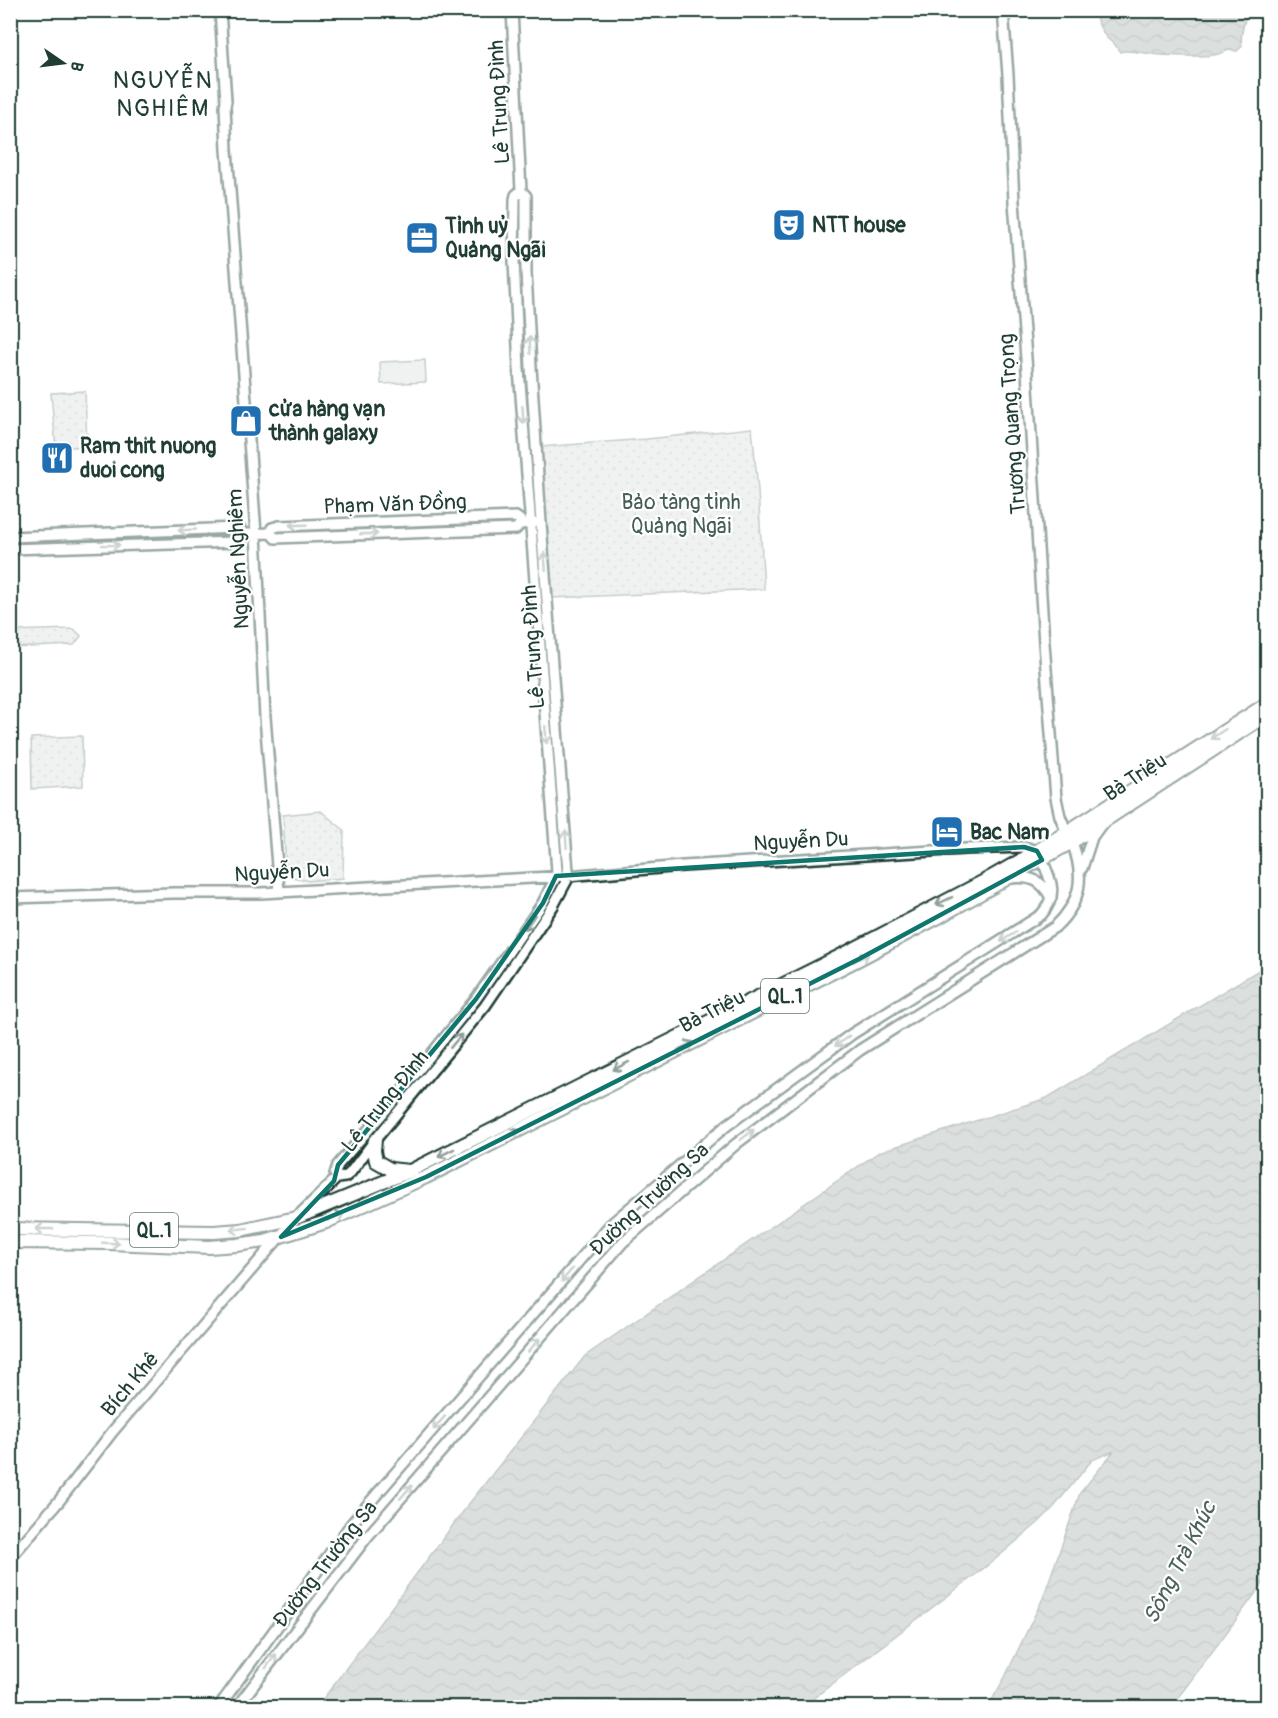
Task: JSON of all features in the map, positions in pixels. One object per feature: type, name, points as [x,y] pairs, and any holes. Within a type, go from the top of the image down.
[{"type":"highway","name":"Bà Triệu","points":[[281,1237],[326,1222],[426,1177],[859,959],[1009,878],[1268,703]]},
{"type":"highway","name":"Bà Triệu","points":[[1070,837],[1105,820],[1268,714]]},
{"type":"highway","name":"Bà Triệu","points":[[296,1218],[410,1171],[844,954],[986,880],[1040,856]]},
{"type":"highway","points":[[375,1140],[376,1161],[390,1169],[410,1171]]},
{"type":"highway","name":"QL.1","points":[[10,1229],[214,1232],[240,1230],[296,1218]]},
{"type":"highway","name":"QL.1","points":[[10,1242],[209,1247],[237,1245],[281,1237]]},
{"type":"main road","name":"Nguyễn Nghiêm","points":[[220,10],[228,160],[256,533],[265,717],[279,891]]},
{"type":"main road","name":"Lê Trung Đình","points":[[513,10],[520,191],[514,199],[514,261],[525,524],[542,690],[556,876],[543,903],[476,999],[398,1096],[338,1165],[335,1174],[337,1178],[350,1173],[485,1006],[553,906],[568,871],[531,368],[526,260],[527,207],[526,195],[520,191]]},
{"type":"main road","name":"Trương Quang Trọng","points":[[1003,10],[1014,202],[1056,798],[1059,816],[1070,837]]},
{"type":"main road","points":[[514,261],[526,260]]},
{"type":"main road","points":[[519,369],[531,368]]},
{"type":"main road","points":[[525,524],[541,523]]},
{"type":"main road","name":"Phạm Văn Đồng","points":[[242,534],[271,533],[275,538],[516,529],[525,524]]},
{"type":"main road","name":"Phạm Văn Đồng","points":[[10,537],[237,528],[242,534],[241,539],[236,542],[10,549]]},
{"type":"main road","points":[[157,532],[158,545]]},
{"type":"main road","points":[[73,534],[74,546]]},
{"type":"main road","points":[[542,690],[554,690]]},
{"type":"main road","points":[[1080,873],[1092,837],[1105,820]]},
{"type":"main road","name":"Đường Trường Sa","points":[[236,1707],[367,1537],[623,1242],[736,1144],[860,1050],[1050,930],[1066,916],[1079,889],[1080,873],[1078,857],[1070,837]]},
{"type":"main road","name":"Nguyễn Du","points":[[10,898],[261,893],[567,876],[683,866],[965,849],[1024,847],[1040,856]]},
{"type":"main road","points":[[1040,856],[1052,885],[1052,898]]},
{"type":"main road","points":[[1009,878],[1030,878],[1039,882],[1052,898]]},
{"type":"main road","name":"Đường Trường Sa","points":[[218,1707],[352,1522],[610,1225],[726,1126],[842,1041],[1041,915],[1052,898]]},
{"type":"main road","points":[[1041,915],[1050,930]]},
{"type":"main road","points":[[476,999],[485,1006]]},
{"type":"main road","name":"Bích Khê","points":[[10,1558],[60,1501],[113,1431],[296,1218],[337,1178]]},
{"type":"highlighted area","points":[[1024,847],[1037,851],[1042,860],[859,959],[426,1177],[281,1237],[334,1181],[338,1165],[476,999],[543,903],[556,876]]},
{"type":"green space","points":[[425,360],[426,382],[381,384],[380,362]]},
{"type":"green space","points":[[85,391],[87,446],[56,448],[51,393]]},
{"type":"green space","name":"Bảo tàng tỉnh Quảng Ngãi","points":[[752,428],[764,589],[551,598],[540,447]]},
{"type":"green space","points":[[74,629],[81,636],[74,645],[11,648],[11,631]]},
{"type":"green space","points":[[82,736],[83,786],[32,789],[31,738]]},
{"type":"green space","points":[[321,811],[344,830],[343,878],[308,881],[293,877],[286,869],[283,815]]},
{"type":"water","points":[[1093,10],[1247,11],[1242,33],[1242,46],[1237,51],[1230,50],[1214,55],[1195,56],[1120,52],[1105,35]]},
{"type":"water","name":"Sông Trà Khúc","points":[[1267,965],[1267,1578],[1171,1707],[988,1707],[1043,1598],[1080,1493],[1114,1451],[1092,1460],[1054,1507],[992,1562],[802,1707],[317,1707],[468,1505],[585,1356],[879,1152],[1047,1098]]},
{"type":"place","name":"NTT house","points":[[789,225]]},
{"type":"place","name":"Tỉnh uỷ Quảng Ngãi","points":[[422,238]]},
{"type":"place","name":"cửa hàng vạn thành galaxy","points":[[246,421]]},
{"type":"place","name":"Ram thit nuong duoi cong","points":[[57,458]]},
{"type":"place","name":"Bac Nam","points":[[947,832]]},
{"type":"district","name":"NGUYỄN NGHIÊM","points":[[163,94]]}]
